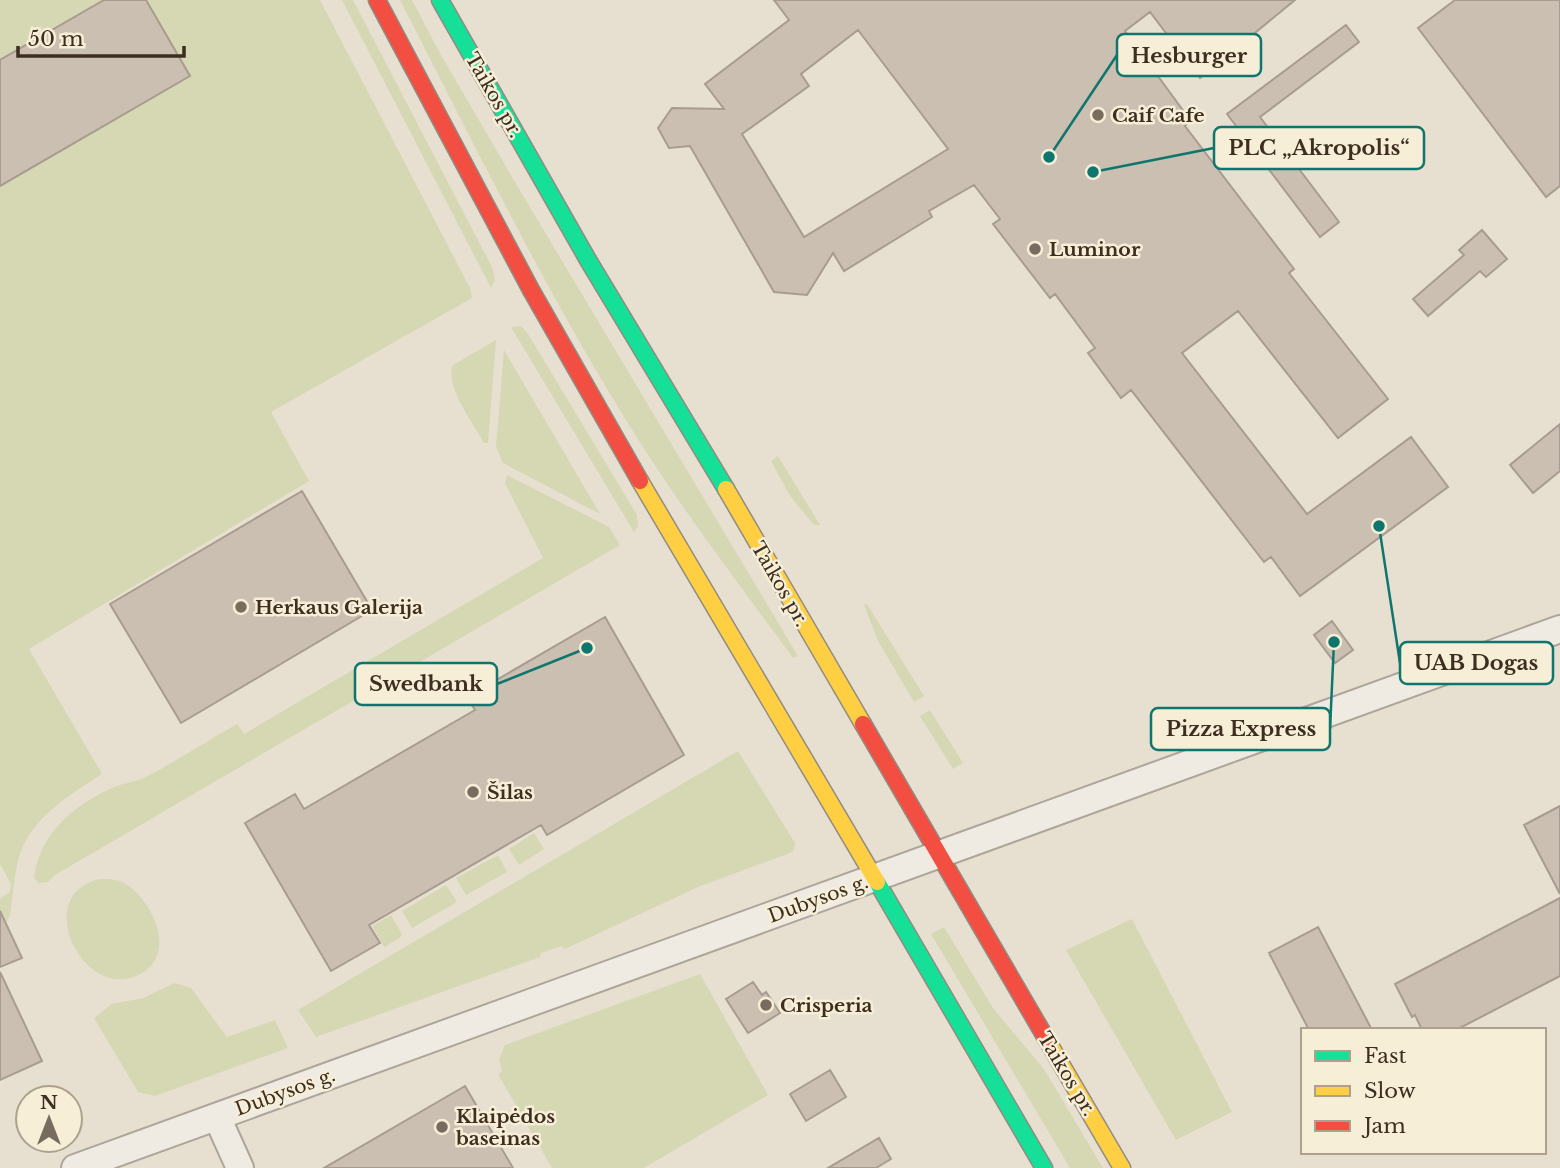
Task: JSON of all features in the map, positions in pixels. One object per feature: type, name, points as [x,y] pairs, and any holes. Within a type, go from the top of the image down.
[{"type":"main road","points":[[377,0],[531,290],[669,531],[1044,1168]]},
{"type":"main road","name":"Taikos pr.","points":[[440,0],[588,260],[692,432],[1122,1168]]},
{"type":"street","name":"Dubysos g.","points":[[75,1168],[1560,629]]},
{"type":"street","points":[[217,1117],[240,1168]]},
{"type":"green space","points":[[0,0],[104,0],[0,60]]},
{"type":"green space","points":[[146,0],[320,0],[470,288],[472,298],[271,412],[309,481],[29,649],[102,774],[54,808],[34,828],[20,854],[10,915],[6,923],[0,914],[0,899],[10,892],[11,884],[0,864],[0,186]]},
{"type":"green space","points":[[342,0],[353,0],[492,267],[495,280],[491,288]]},
{"type":"green space","points":[[400,0],[412,0],[512,177],[798,656],[793,658],[692,519],[634,433],[571,327],[512,219]]},
{"type":"green space","points":[[521,326],[637,515],[638,526],[634,532],[511,327]]},
{"type":"green space","points":[[496,340],[488,443],[484,443],[456,394],[451,374],[453,365]]},
{"type":"green space","points":[[504,350],[600,514],[503,463],[496,447]]},
{"type":"green space","points":[[778,456],[820,525],[814,525],[790,496],[771,461]]},
{"type":"green space","points":[[507,475],[609,527],[620,545],[55,875],[48,882],[39,883],[34,878],[37,862],[51,835],[84,803],[112,788],[148,776],[237,724],[244,734],[543,558],[505,483]]},
{"type":"green space","points":[[867,604],[924,696],[914,702],[878,641],[864,605]]},
{"type":"green space","points":[[930,710],[963,763],[953,769],[920,716]]},
{"type":"green space","points":[[738,751],[795,843],[794,850],[790,853],[698,887],[565,949],[561,946],[541,953],[540,957],[316,1037],[298,1010]]},
{"type":"green space","points":[[534,833],[544,849],[519,865],[509,849]]},
{"type":"green space","points":[[498,855],[507,872],[466,895],[456,878]]},
{"type":"green space","points":[[100,879],[120,881],[135,891],[144,901],[157,925],[159,950],[154,962],[145,971],[124,979],[104,976],[86,964],[74,946],[67,926],[68,906],[79,889]]},
{"type":"green space","points":[[446,885],[457,902],[412,928],[402,911]]},
{"type":"green space","points":[[391,915],[402,934],[384,947],[372,926]]},
{"type":"green space","points":[[1132,919],[1232,1112],[1176,1140],[1066,950]]},
{"type":"green space","points":[[944,927],[993,1008],[1044,1069],[1103,1168],[1070,1168],[931,934]]},
{"type":"green space","points":[[700,974],[768,1095],[644,1168],[552,1168],[498,1074],[502,1071],[499,1059],[505,1045]]},
{"type":"green space","points":[[175,983],[191,988],[227,1037],[275,1020],[288,1048],[155,1096],[138,1092],[94,1018],[112,1004],[143,998]]},
{"type":"building","points":[[104,0],[146,0],[190,76],[0,186],[0,60]]},
{"type":"building","points":[[774,0],[1295,0],[1200,78],[1150,12],[1125,31],[1190,120],[1185,126],[1294,269],[1289,273],[1388,399],[1338,438],[1238,311],[1182,353],[1307,514],[1411,437],[1448,487],[1300,596],[1271,557],[1264,562],[1131,390],[1121,398],[1088,353],[1095,348],[1055,294],[1050,298],[993,224],[1000,219],[974,185],[929,211],[932,217],[844,271],[833,253],[807,295],[774,292],[690,146],[669,148],[658,128],[672,108],[724,109],[705,84],[789,20]],"holes":[[[858,30],[948,149],[804,237],[742,134],[809,86],[801,74]]]},
{"type":"building","points":[[1455,0],[1560,0],[1560,186],[1546,197],[1418,28]]},
{"type":"building","points":[[1346,25],[1359,42],[1260,117],[1339,222],[1320,237],[1227,114]]},
{"type":"building","points":[[1482,230],[1507,259],[1486,277],[1480,271],[1428,316],[1413,299],[1464,255],[1459,250]]},
{"type":"building","points":[[1560,424],[1560,471],[1533,493],[1510,465]]},
{"type":"building","name":"Herkaus Galerija","points":[[302,491],[372,610],[181,723],[110,604]]},
{"type":"building","name":"Šilas","points":[[605,617],[684,755],[547,835],[541,825],[369,925],[380,943],[331,971],[245,823],[295,794],[304,809],[475,710],[467,697]]},
{"type":"building","points":[[1332,621],[1353,650],[1335,663],[1314,635]]},
{"type":"building","points":[[1560,806],[1560,894],[1524,825]]},
{"type":"building","points":[[1560,898],[1560,976],[1460,1028],[1421,1028],[1415,1015],[1412,1017],[1395,984]]},
{"type":"building","points":[[0,911],[22,958],[0,967]]},
{"type":"building","points":[[1318,927],[1371,1028],[1308,1028],[1269,953]]},
{"type":"building","points":[[0,972],[42,1061],[0,1080]]},
{"type":"building","points":[[753,982],[762,995],[766,992],[780,1013],[748,1033],[726,999]]},
{"type":"building","points":[[830,1070],[846,1097],[806,1121],[790,1094]]},
{"type":"building","name":"Klaipėdos baseinas","points":[[465,1086],[513,1168],[324,1168]]},
{"type":"building","points":[[879,1138],[891,1159],[876,1168],[828,1168]]},
{"type":"traffic: fast","points":[[440,0],[588,260],[726,489]]},
{"type":"traffic: fast","points":[[877,882],[1044,1168]]},
{"type":"traffic: slow","points":[[640,481],[877,882]]},
{"type":"traffic: slow","points":[[726,489],[863,724]]},
{"type":"traffic: slow","points":[[1047,1040],[1122,1168]]},
{"type":"traffic: jam","points":[[377,0],[531,290],[640,481]]},
{"type":"traffic: jam","points":[[863,724],[1047,1040]]},
{"type":"place","name":"Caif Cafe","points":[[1098,115]]},
{"type":"place","name":"Hesburger","points":[[1049,157]]},
{"type":"place","name":"PLC „Akropolis“","points":[[1093,172]]},
{"type":"place","name":"Luminor","points":[[1035,249]]},
{"type":"place","name":"UAB Dogas","points":[[1379,526]]},
{"type":"place","name":"Herkaus Galerija","points":[[241,607]]},
{"type":"place","name":"Pizza Express","points":[[1334,642]]},
{"type":"place","name":"Swedbank","points":[[587,648]]},
{"type":"place","name":"Šilas","points":[[473,792]]},
{"type":"place","name":"Crisperia","points":[[766,1005]]},
{"type":"place","name":"Klaipėdos baseinas","points":[[442,1127]]}]
